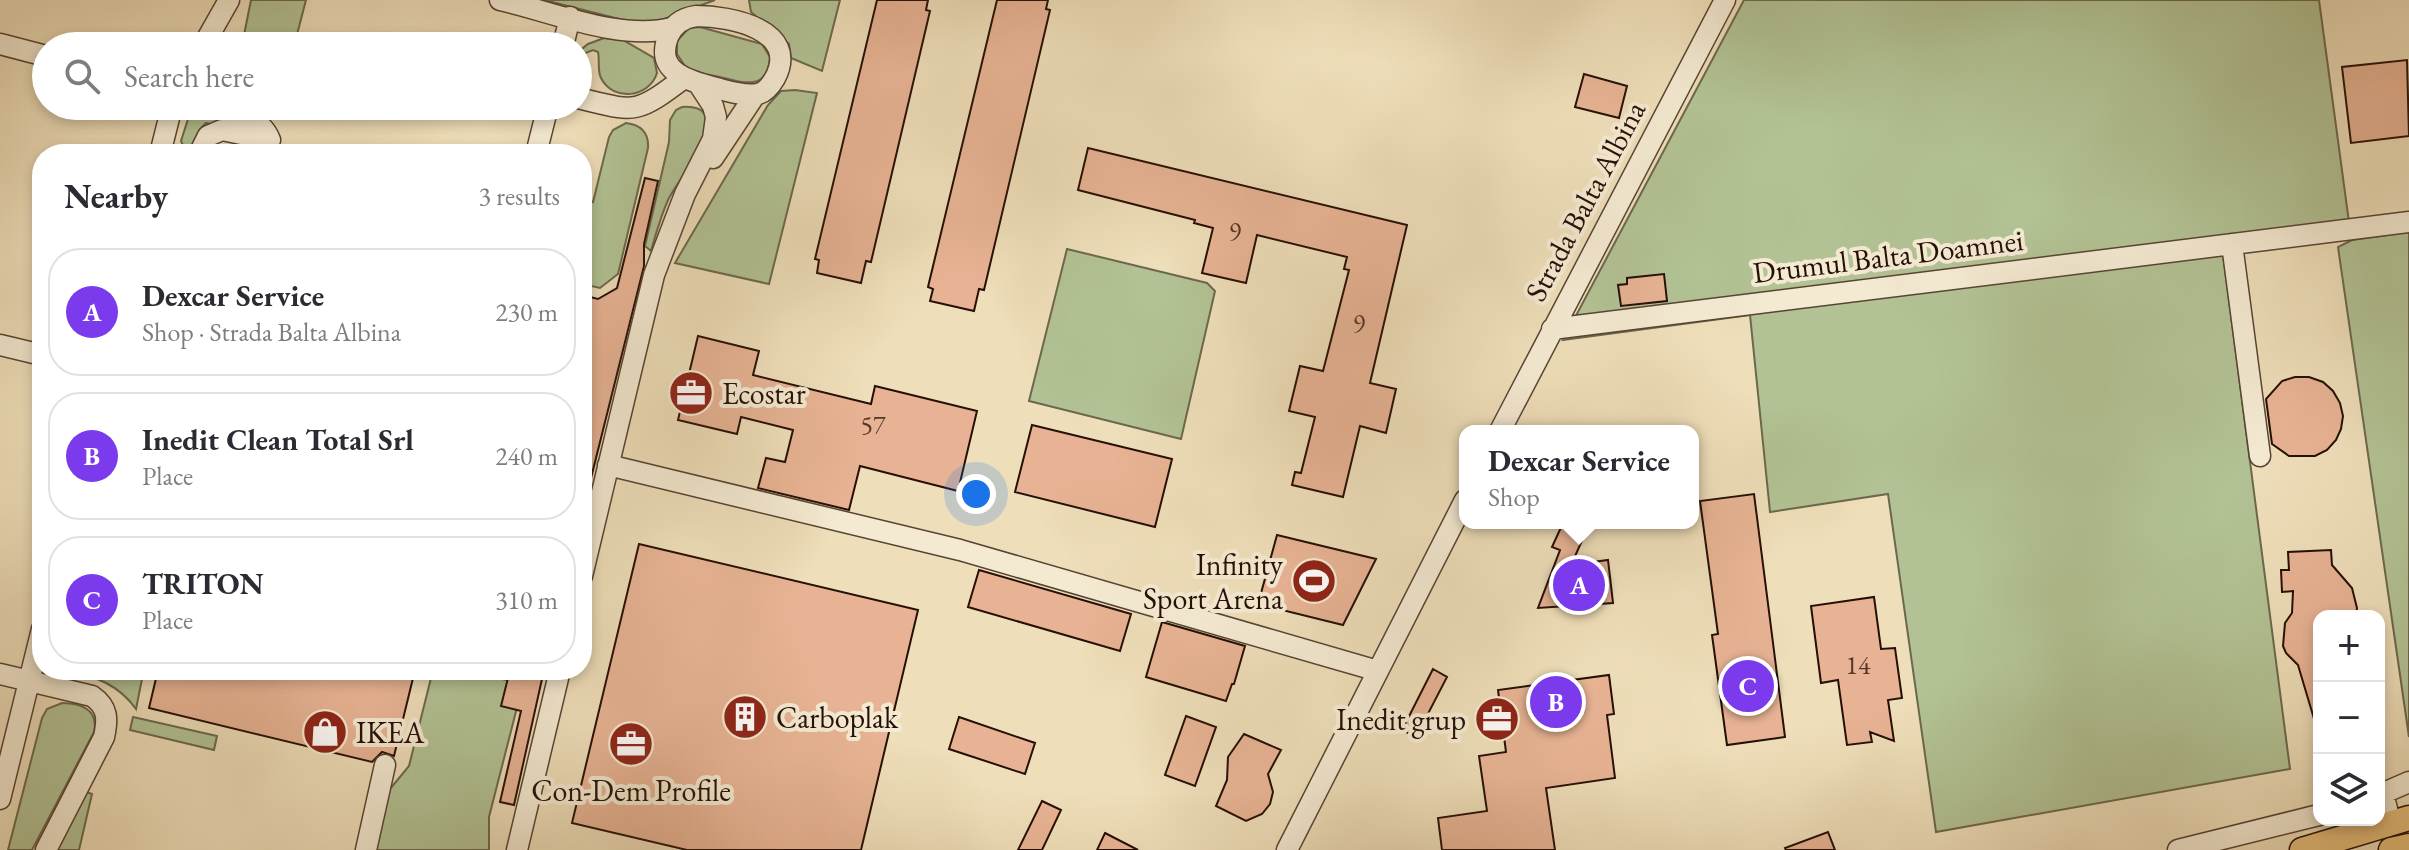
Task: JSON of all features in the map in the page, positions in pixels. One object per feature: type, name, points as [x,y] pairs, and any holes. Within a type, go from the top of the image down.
[{"type":"main road","points":[[2302,850],[2400,822]]},
{"type":"main road","points":[[2391,850],[2409,846]]},
{"type":"street","points":[[211,32],[229,0]]},
{"type":"street","points":[[500,0],[624,31],[648,42],[665,55]]},
{"type":"street","name":"Strada Balta Albina","points":[[1503,425],[1725,0]]},
{"type":"street","points":[[624,31],[650,32],[672,28],[687,17],[705,16],[744,24],[767,33],[780,49],[779,68],[771,85],[755,95],[679,208]]},
{"type":"street","points":[[566,32],[570,17]]},
{"type":"street","points":[[592,533],[651,285],[679,208],[716,128],[713,106],[691,81],[670,68],[665,55],[672,28]]},
{"type":"street","points":[[0,44],[32,52]]},
{"type":"street","points":[[592,101],[633,110],[691,81],[755,95]]},
{"type":"street","points":[[162,144],[166,120]]},
{"type":"street","points":[[204,144],[208,136],[222,130],[270,140],[264,128],[253,120]]},
{"type":"street","points":[[538,144],[544,120]]},
{"type":"street","name":"Drumul Balta Doamnei","points":[[1552,329],[2409,222]]},
{"type":"street","points":[[2232,244],[2260,456]]},
{"type":"street","points":[[0,345],[32,353]]},
{"type":"street","points":[[608,465],[960,550],[1378,671]]},
{"type":"street","points":[[1287,850],[1459,512]]},
{"type":"street","points":[[0,799],[32,669]]},
{"type":"street","points":[[0,674],[92,696],[100,701],[107,717],[104,737],[46,850]]},
{"type":"street","points":[[517,850],[558,680]]},
{"type":"street","points":[[366,850],[385,765]]},
{"type":"street","points":[[2385,792],[2409,782]]},
{"type":"street","points":[[2385,800],[2400,822]]},
{"type":"street","points":[[2178,850],[2313,816]]},
{"type":"green space","points":[[251,0],[306,0],[298,32],[245,32]]},
{"type":"green space","points":[[544,0],[715,0],[651,24],[631,22]]},
{"type":"green space","points":[[749,0],[840,0],[822,71],[791,58],[789,44],[751,12]]},
{"type":"green space","points":[[1744,0],[2319,0],[2351,237],[2223,254],[2290,769],[1936,832],[1888,494],[1770,512],[1750,315],[1563,340]]},
{"type":"green space","points":[[700,27],[762,44],[770,57],[765,75],[760,80],[746,82],[687,69],[677,54],[677,41],[689,28]]},
{"type":"green space","points":[[604,38],[623,40],[654,58],[657,73],[653,81],[639,92],[622,94],[614,91],[601,78],[598,52],[592,50],[592,42]]},
{"type":"green space","points":[[781,91],[817,93],[769,284],[675,263],[768,105]]},
{"type":"green space","points":[[682,107],[699,109],[706,117],[706,129],[693,160],[669,198],[651,251],[645,246],[669,142],[670,120]]},
{"type":"green space","points":[[188,120],[225,120],[257,134],[206,123],[198,144],[182,144]]},
{"type":"green space","points":[[626,123],[636,126],[647,138],[648,148],[618,274],[600,288],[592,286],[592,202],[613,130]]},
{"type":"green space","points":[[2409,232],[2409,737],[2338,247],[2352,240]]},
{"type":"green space","points":[[1067,249],[1207,283],[1215,291],[1181,439],[1029,401]]},
{"type":"green space","points":[[98,680],[142,680],[136,709],[122,693]]},
{"type":"green space","points":[[430,680],[506,680],[523,684],[489,817],[489,850],[375,850],[390,789],[409,766]]},
{"type":"green space","points":[[62,703],[87,709],[94,718],[94,732],[32,850],[8,850],[42,718],[47,709]]},
{"type":"green space","points":[[133,717],[217,736],[214,750],[130,730]]},
{"type":"green space","points":[[86,792],[92,794],[79,850],[56,850]]},
{"type":"building","points":[[877,0],[928,0],[926,10],[930,11],[871,262],[866,261],[861,283],[817,273],[819,260],[815,259]]},
{"type":"building","points":[[997,0],[1048,0],[1046,9],[1050,10],[984,290],[979,289],[974,311],[930,301],[933,289],[928,287]]},
{"type":"building","points":[[2407,60],[2409,136],[2351,143],[2342,67]]},
{"type":"building","points":[[1584,74],[1627,86],[1619,118],[1575,107]]},
{"type":"building","points":[[1088,148],[1407,225],[1370,383],[1396,389],[1386,433],[1360,426],[1343,497],[1292,485],[1295,472],[1301,473],[1315,417],[1289,411],[1300,366],[1323,371],[1349,270],[1344,269],[1347,257],[1257,235],[1246,283],[1202,273],[1213,228],[1194,223],[1195,220],[1078,190]]},
{"type":"building","points":[[645,178],[658,181],[644,244],[644,266],[592,474],[592,298],[598,299],[617,288]]},
{"type":"building","points":[[1664,274],[1667,301],[1621,306],[1618,285],[1627,284],[1627,278]]},
{"type":"building","points":[[698,336],[759,351],[753,375],[871,404],[875,386],[977,411],[958,491],[860,466],[849,510],[758,488],[766,458],[785,462],[793,430],[741,417],[737,434],[678,420]]},
{"type":"building","points":[[2309,377],[2323,382],[2340,403],[2343,416],[2336,440],[2327,450],[2315,456],[2289,456],[2272,444],[2266,399],[2282,381]]},
{"type":"building","points":[[1032,425],[1172,459],[1155,527],[1015,492]]},
{"type":"building","points":[[1754,494],[1785,737],[1727,745],[1712,635],[1718,634],[1700,501]]},
{"type":"building","points":[[1560,529],[1587,529],[1571,565],[1608,560],[1613,603],[1538,608],[1560,550],[1552,547]]},
{"type":"building","name":"Infinity Sport Arena","points":[[1277,535],[1376,559],[1343,625],[1258,604]]},
{"type":"building","name":"Carboplak","points":[[639,544],[918,610],[861,850],[687,850],[572,823]]},
{"type":"building","points":[[2331,550],[2332,565],[2352,588],[2357,608],[2313,610],[2313,715],[2298,665],[2283,646],[2285,623],[2292,613],[2293,591],[2282,592],[2281,570],[2289,570],[2288,552]]},
{"type":"building","points":[[979,570],[1131,614],[1120,651],[968,607]]},
{"type":"building","points":[[1874,597],[1881,649],[1895,648],[1902,698],[1888,700],[1894,741],[1870,732],[1872,742],[1847,745],[1838,680],[1821,683],[1811,606]]},
{"type":"building","points":[[1162,622],[1245,646],[1226,701],[1146,677]]},
{"type":"building","points":[[1433,669],[1447,677],[1416,737],[1402,730]]},
{"type":"building","points":[[1609,675],[1614,714],[1607,715],[1615,778],[1546,788],[1555,850],[1442,850],[1438,818],[1487,811],[1479,756],[1506,752],[1498,690]]},
{"type":"building","name":"IKEA","points":[[156,680],[413,680],[394,756],[382,752],[372,762],[149,708]]},
{"type":"building","points":[[508,680],[542,680],[514,805],[500,802],[521,711],[501,706]]},
{"type":"building","points":[[1186,716],[1216,727],[1195,786],[1165,775]]},
{"type":"building","points":[[959,717],[1035,743],[1025,774],[949,749]]},
{"type":"building","points":[[1244,734],[1281,750],[1268,774],[1273,792],[1270,804],[1262,814],[1246,821],[1216,806],[1227,780],[1228,757]]},
{"type":"building","points":[[1042,801],[1061,810],[1042,850],[1018,850]]},
{"type":"building","points":[[1828,832],[1835,850],[1785,848]]},
{"type":"building","points":[[1105,833],[1138,850],[1097,850]]},
{"type":"place","name":"Ecostar","points":[[691,393]]},
{"type":"place","name":"Infinity Sport Arena","points":[[1314,581]]},
{"type":"place","name":"Dexcar Service","points":[[1579,585]]},
{"type":"place","name":"TRITON","points":[[1748,686]]},
{"type":"place","name":"Inedit Clean Total Srl","points":[[1556,702]]},
{"type":"place","name":"Carboplak","points":[[745,717]]},
{"type":"place","name":"Inedit grup","points":[[1497,719]]},
{"type":"place","name":"IKEA","points":[[325,732]]},
{"type":"place","name":"Con-Dem Profile","points":[[631,744]]}]
